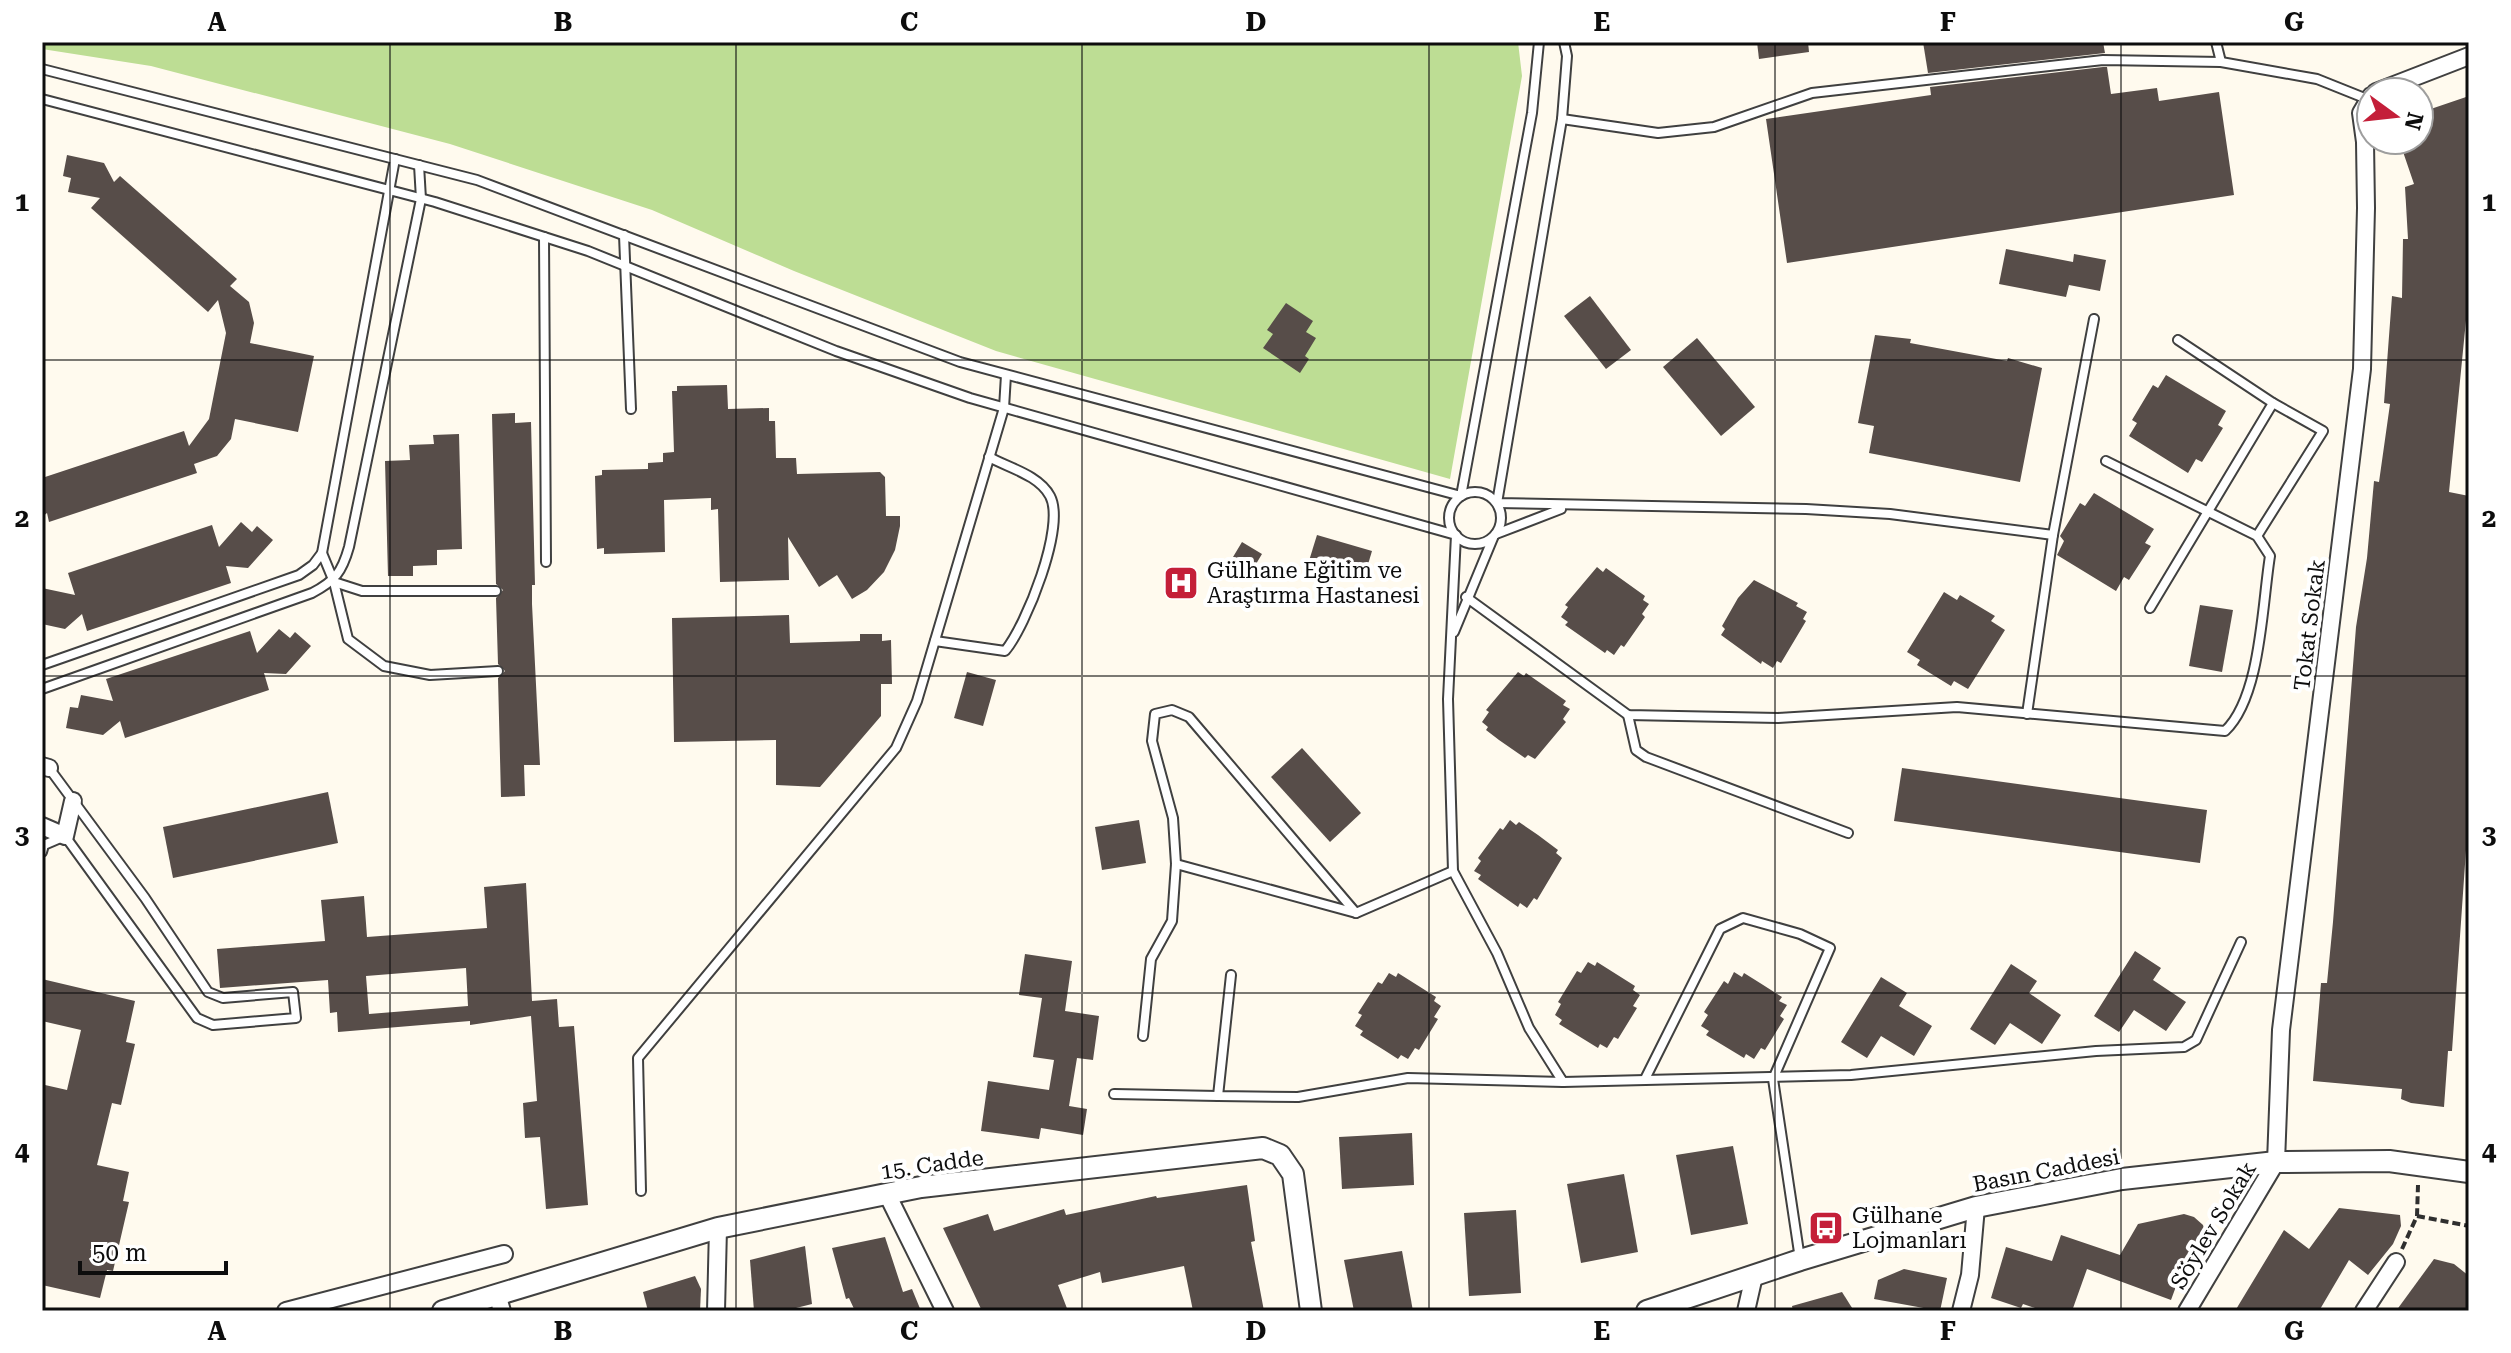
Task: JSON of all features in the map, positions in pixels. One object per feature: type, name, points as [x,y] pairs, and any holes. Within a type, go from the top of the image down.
[{"type":"street","points":[[2420,76],[2469,56]]},
{"type":"street","name":"Tokat Sokak","points":[[2276,1162],[2281,1030],[2362,369],[2365,156]]},
{"type":"street","points":[[42,826],[65,836],[73,801]]},
{"type":"street","name":"15. Cadde","points":[[443,1311],[499,1303],[718,1228],[887,1194],[1263,1148],[1280,1155],[1293,1174],[1311,1311]]},
{"type":"street","name":"Basın Caddesi","points":[[1647,1311],[1800,1260],[1976,1207],[2122,1179],[2276,1162],[2389,1161],[2469,1172]]},
{"type":"street","name":"Söylev Sokak","points":[[2187,1311],[2276,1162]]},
{"type":"street","points":[[887,1194],[945,1311]]},
{"type":"street","points":[[1961,1311],[1970,1275],[1976,1207]]},
{"type":"street","points":[[716,1311],[718,1228]]},
{"type":"street","points":[[286,1311],[504,1254]]},
{"type":"street","points":[[2364,1311],[2396,1262]]},
{"type":"street","points":[[1746,1311],[1754,1276]]},
{"type":"lane","points":[[1539,42],[1532,113],[1461,496],[1451,509],[1449,518],[1456,535],[1448,699],[1453,871],[1497,953],[1529,1028],[1563,1082]]},
{"type":"lane","points":[[1450,644],[1466,597],[1501,519],[1497,503],[1562,119],[1567,56],[1564,42]]},
{"type":"lane","points":[[2216,42],[2221,62]]},
{"type":"lane","points":[[1562,119],[1658,133],[1714,127],[1812,93],[2103,60],[2221,62],[2317,79],[2355,91]]},
{"type":"lane","points":[[42,69],[477,180],[803,304],[1006,375],[1461,496],[1477,492],[1497,503],[1566,507],[1806,509],[1890,514],[2053,535]]},
{"type":"lane","points":[[42,99],[421,199],[544,237],[628,267],[836,351],[1004,408],[1456,535],[1471,543],[1566,507]]},
{"type":"lane","points":[[42,665],[299,575],[313,565],[322,553],[392,192],[395,159]]},
{"type":"lane","points":[[42,689],[312,593],[334,582],[344,567],[349,547],[421,199],[419,165]]},
{"type":"lane","points":[[624,235],[628,267],[631,409]]},
{"type":"lane","points":[[544,237],[546,562]]},
{"type":"lane","points":[[2027,714],[2053,535],[2094,319]]},
{"type":"lane","points":[[2178,340],[2273,403],[2323,431],[2257,536]]},
{"type":"lane","points":[[641,1191],[638,1058],[896,748],[917,701],[1004,408],[1006,375]]},
{"type":"lane","points":[[2150,608],[2273,403]]},
{"type":"lane","points":[[935,641],[1005,651],[1018,635],[1047,556],[1056,511],[1050,495],[1038,479],[989,457]]},
{"type":"lane","points":[[1466,597],[1628,715],[1778,718],[1957,707],[2225,731],[2239,718],[2251,681],[2270,556],[2257,536],[2106,461]]},
{"type":"lane","points":[[322,553],[334,582],[348,639],[384,666],[430,675],[498,671]]},
{"type":"lane","points":[[334,582],[362,591],[496,591]]},
{"type":"lane","points":[[1143,1036],[1151,959],[1172,921],[1176,864],[1173,818],[1152,741],[1155,714],[1172,710],[1189,717],[1356,913]]},
{"type":"lane","points":[[1628,715],[1636,750],[1646,757],[1848,833]]},
{"type":"lane","points":[[42,852],[44,845],[65,836],[197,1018],[213,1025],[296,1018],[293,992],[223,998],[208,992],[73,801],[44,765]]},
{"type":"lane","points":[[1176,864],[1356,913],[1453,871]]},
{"type":"lane","points":[[1645,1079],[1720,929],[1743,918],[1800,934],[1830,948],[1773,1079],[1800,1260]]},
{"type":"lane","points":[[1114,1094],[1298,1097],[1408,1078],[1563,1082],[1773,1079],[2184,1047],[2196,1040],[2241,942]]},
{"type":"lane","points":[[1218,1096],[1231,975]]},
{"type":"path","points":[[2396,1262],[2417,1216],[2419,1165]]},
{"type":"path","points":[[2417,1216],[2469,1226]]},
{"type":"green space","points":[[42,42],[1518,42],[1522,76],[1450,479],[996,351],[794,271],[652,210],[450,144],[151,66],[42,49]]},
{"type":"building","points":[[1757,42],[1808,42],[1809,52],[1759,59]]},
{"type":"building","points":[[1923,42],[2103,42],[2105,53],[1928,73]]},
{"type":"building","points":[[2107,67],[2111,94],[2157,88],[2159,101],[2219,92],[2234,195],[1787,263],[1766,119],[1931,95],[1930,87]]},
{"type":"building","points":[[2469,96],[2469,290],[2449,492],[2469,496],[2469,807],[2452,1051],[2448,1051],[2444,1107],[2401,1099],[2402,1089],[2313,1081],[2321,983],[2327,983],[2333,922],[2356,627],[2367,558],[2374,481],[2379,482],[2390,404],[2384,403],[2392,296],[2402,298],[2403,239],[2408,239],[2405,187],[2414,184],[2404,156],[2435,156],[2435,108]]},
{"type":"building","points":[[67,155],[104,163],[114,182],[120,176],[237,279],[230,286],[249,302],[254,323],[250,343],[314,356],[298,432],[235,419],[231,439],[217,456],[194,464],[197,473],[49,522],[47,513],[42,517],[42,478],[184,431],[189,446],[209,419],[226,333],[218,300],[208,312],[91,208],[100,198],[68,192],[71,178],[63,176]]},
{"type":"building","points":[[2006,249],[2073,262],[2074,254],[2106,260],[2100,291],[2069,285],[2066,297],[1999,284]]},
{"type":"building","points":[[1590,296],[1631,350],[1606,369],[1564,316]]},
{"type":"building","points":[[1286,303],[1313,321],[1306,332],[1316,338],[1305,356],[1309,359],[1300,373],[1263,348],[1273,334],[1267,330]]},
{"type":"building","points":[[1875,335],[1911,339],[1910,343],[2007,361],[2008,358],[2042,368],[2020,482],[1869,453],[1874,426],[1858,423]]},
{"type":"building","points":[[1697,338],[1755,407],[1721,436],[1663,367]]},
{"type":"building","points":[[2166,375],[2226,411],[2218,425],[2223,428],[2202,462],[2196,459],[2188,473],[2129,436],[2137,423],[2132,420],[2153,385],[2158,388]]},
{"type":"building","points":[[727,385],[728,409],[769,408],[769,421],[775,421],[776,458],[796,458],[797,474],[880,472],[885,477],[886,516],[900,516],[900,526],[895,550],[884,572],[867,590],[852,599],[837,575],[819,587],[788,537],[789,580],[720,582],[718,509],[711,510],[711,498],[664,500],[665,552],[604,554],[604,548],[597,549],[595,476],[602,475],[602,470],[648,469],[648,463],[663,462],[663,453],[674,452],[672,391],[677,391],[677,386]]},
{"type":"building","points":[[515,413],[515,423],[531,422],[535,585],[532,585],[532,604],[540,765],[524,765],[525,796],[501,797],[498,678],[505,671],[498,664],[496,598],[503,590],[496,584],[492,414]]},
{"type":"building","points":[[459,434],[462,549],[437,550],[437,565],[413,566],[413,576],[388,576],[385,461],[410,460],[409,445],[434,444],[433,435]]},
{"type":"building","points":[[2094,493],[2154,529],[2145,543],[2151,546],[2129,580],[2124,577],[2116,591],[2057,555],[2064,541],[2060,536],[2080,503],[2085,506]]},
{"type":"building","points":[[241,522],[252,532],[257,526],[273,540],[248,568],[226,566],[231,583],[87,631],[82,614],[65,629],[42,624],[42,588],[75,595],[68,573],[212,525],[219,547]]},
{"type":"building","points":[[1317,535],[1372,551],[1363,581],[1308,564]]},
{"type":"building","points":[[1242,542],[1262,554],[1253,569],[1250,567],[1246,573],[1233,565],[1236,559],[1233,557]]},
{"type":"building","points":[[1597,567],[1603,572],[1606,568],[1645,596],[1643,600],[1649,604],[1642,614],[1645,617],[1624,647],[1621,645],[1614,655],[1607,650],[1605,653],[1565,625],[1568,622],[1561,617],[1568,607],[1565,605]]},
{"type":"building","points":[[1754,580],[1798,603],[1796,606],[1807,612],[1803,619],[1806,621],[1781,663],[1777,661],[1773,668],[1762,661],[1761,664],[1721,635],[1725,629],[1722,626],[1738,598]]},
{"type":"building","points":[[1944,592],[1957,600],[1960,595],[1995,616],[1991,621],[2005,630],[1968,689],[1954,681],[1951,686],[1917,665],[1920,660],[1907,652]]},
{"type":"building","points":[[2200,605],[2233,610],[2222,672],[2189,666]]},
{"type":"building","points":[[789,615],[790,643],[860,641],[860,634],[882,634],[882,641],[891,640],[892,684],[881,684],[881,716],[820,787],[776,785],[776,740],[674,742],[672,618]]},
{"type":"building","points":[[279,629],[290,638],[295,632],[311,646],[286,674],[264,673],[269,690],[125,738],[120,721],[103,735],[66,728],[70,707],[78,708],[81,695],[113,701],[106,679],[250,631],[257,653]]},
{"type":"building","points":[[967,672],[996,680],[983,726],[954,718]]},
{"type":"building","points":[[1518,672],[1524,676],[1526,673],[1566,701],[1563,705],[1570,709],[1563,719],[1566,722],[1535,759],[1528,755],[1525,758],[1499,740],[1486,730],[1488,727],[1482,722],[1489,712],[1486,710]]},
{"type":"building","points":[[1302,748],[1361,813],[1330,842],[1271,777]]},
{"type":"building","points":[[1902,768],[2207,810],[2200,863],[1894,821]]},
{"type":"building","points":[[328,792],[338,843],[173,878],[163,827]]},
{"type":"building","points":[[1139,820],[1146,863],[1102,870],[1095,827]]},
{"type":"building","points":[[1510,820],[1516,825],[1519,822],[1538,835],[1558,850],[1556,853],[1562,858],[1537,900],[1534,898],[1527,908],[1520,903],[1518,907],[1478,879],[1481,875],[1474,871],[1481,861],[1478,858],[1500,828],[1503,830]]},
{"type":"building","points":[[526,883],[532,1001],[557,999],[559,1027],[574,1026],[588,1205],[546,1209],[540,1137],[525,1138],[523,1103],[537,1101],[531,1016],[470,1025],[470,1021],[338,1032],[337,1012],[330,1013],[328,980],[220,988],[217,949],[325,941],[321,900],[364,896],[367,937],[487,928],[484,887]],"holes":[[[466,968],[468,1006],[369,1014],[366,976]]]},
{"type":"building","points":[[2135,951],[2161,968],[2153,980],[2186,1002],[2166,1031],[2134,1010],[2119,1032],[2094,1016]]},
{"type":"building","points":[[1025,954],[1072,961],[1065,1011],[1099,1016],[1093,1060],[1077,1058],[1069,1106],[1087,1109],[1083,1135],[1041,1128],[1039,1139],[981,1131],[988,1081],[1049,1090],[1054,1060],[1033,1057],[1042,998],[1019,995]]},
{"type":"building","points":[[1588,962],[1595,966],[1597,962],[1635,986],[1633,990],[1640,995],[1633,1006],[1637,1008],[1618,1039],[1614,1037],[1607,1048],[1600,1044],[1598,1048],[1559,1024],[1562,1020],[1555,1015],[1561,1004],[1558,1002],[1577,971],[1581,973]]},
{"type":"building","points":[[2011,964],[2037,981],[2029,993],[2061,1015],[2042,1044],[2010,1023],[1995,1045],[1970,1029]]},
{"type":"building","points":[[1734,972],[1742,977],[1744,973],[1782,997],[1779,1001],[1787,1005],[1780,1016],[1784,1019],[1765,1050],[1761,1048],[1754,1059],[1746,1054],[1744,1058],[1706,1035],[1709,1031],[1701,1026],[1708,1015],[1704,1012],[1724,981],[1728,984]]},
{"type":"building","points":[[1389,973],[1396,977],[1398,973],[1436,997],[1434,1001],[1441,1006],[1434,1017],[1438,1019],[1419,1050],[1415,1048],[1408,1059],[1401,1055],[1398,1059],[1360,1035],[1363,1031],[1355,1026],[1362,1015],[1358,1013],[1378,982],[1382,984]]},
{"type":"building","points":[[1881,977],[1907,993],[1899,1006],[1932,1026],[1914,1056],[1881,1036],[1867,1058],[1841,1042]]},
{"type":"building","points":[[42,979],[135,1001],[126,1042],[135,1044],[121,1105],[112,1103],[97,1165],[129,1172],[123,1201],[129,1202],[113,1271],[107,1270],[100,1298],[42,1285],[42,1094],[45,1085],[67,1090],[81,1030],[42,1021]]},
{"type":"building","points":[[1412,1133],[1414,1185],[1342,1189],[1339,1137]]},
{"type":"building","points":[[1733,1146],[1748,1224],[1691,1235],[1676,1155]]},
{"type":"building","points":[[1624,1174],[1638,1252],[1581,1263],[1567,1184]]},
{"type":"building","points":[[1247,1185],[1255,1241],[1251,1242],[1264,1311],[1193,1311],[1184,1266],[1102,1283],[1100,1272],[1058,1285],[1068,1311],[982,1311],[943,1228],[988,1214],[994,1231],[1064,1209],[1066,1215],[1156,1196]]},
{"type":"building","points":[[2339,1208],[2400,1215],[2401,1226],[2393,1244],[2368,1275],[2349,1260],[2319,1311],[2235,1311],[2284,1230],[2309,1249]]},
{"type":"building","points":[[1516,1210],[1521,1293],[1469,1296],[1464,1213]]},
{"type":"building","points":[[2184,1214],[2194,1217],[2203,1225],[2206,1237],[2192,1265],[2185,1262],[2171,1300],[2087,1269],[2072,1311],[2044,1311],[2023,1304],[2021,1308],[1991,1298],[2006,1247],[2052,1261],[2061,1235],[2120,1255],[2138,1224]]},
{"type":"building","points":[[885,1237],[903,1292],[912,1289],[921,1311],[855,1311],[849,1298],[846,1299],[832,1248]]},
{"type":"building","points":[[805,1246],[812,1304],[784,1311],[754,1311],[750,1260]]},
{"type":"building","points":[[1402,1251],[1413,1311],[1354,1311],[1344,1260]]},
{"type":"building","points":[[2434,1259],[2454,1264],[2469,1276],[2469,1311],[2396,1311]]},
{"type":"building","points":[[1904,1269],[1947,1278],[1940,1311],[1874,1299],[1878,1280]]},
{"type":"building","points":[[695,1276],[701,1289],[700,1311],[648,1311],[643,1292]]},
{"type":"building","points":[[1842,1292],[1854,1311],[1793,1311],[1792,1306]]},
{"type":"place","name":"Gülhane Eğitim ve Araştırma Hastanesi","points":[[1181,583]]},
{"type":"place","name":"Gülhane Lojmanları","points":[[1826,1228]]}]
